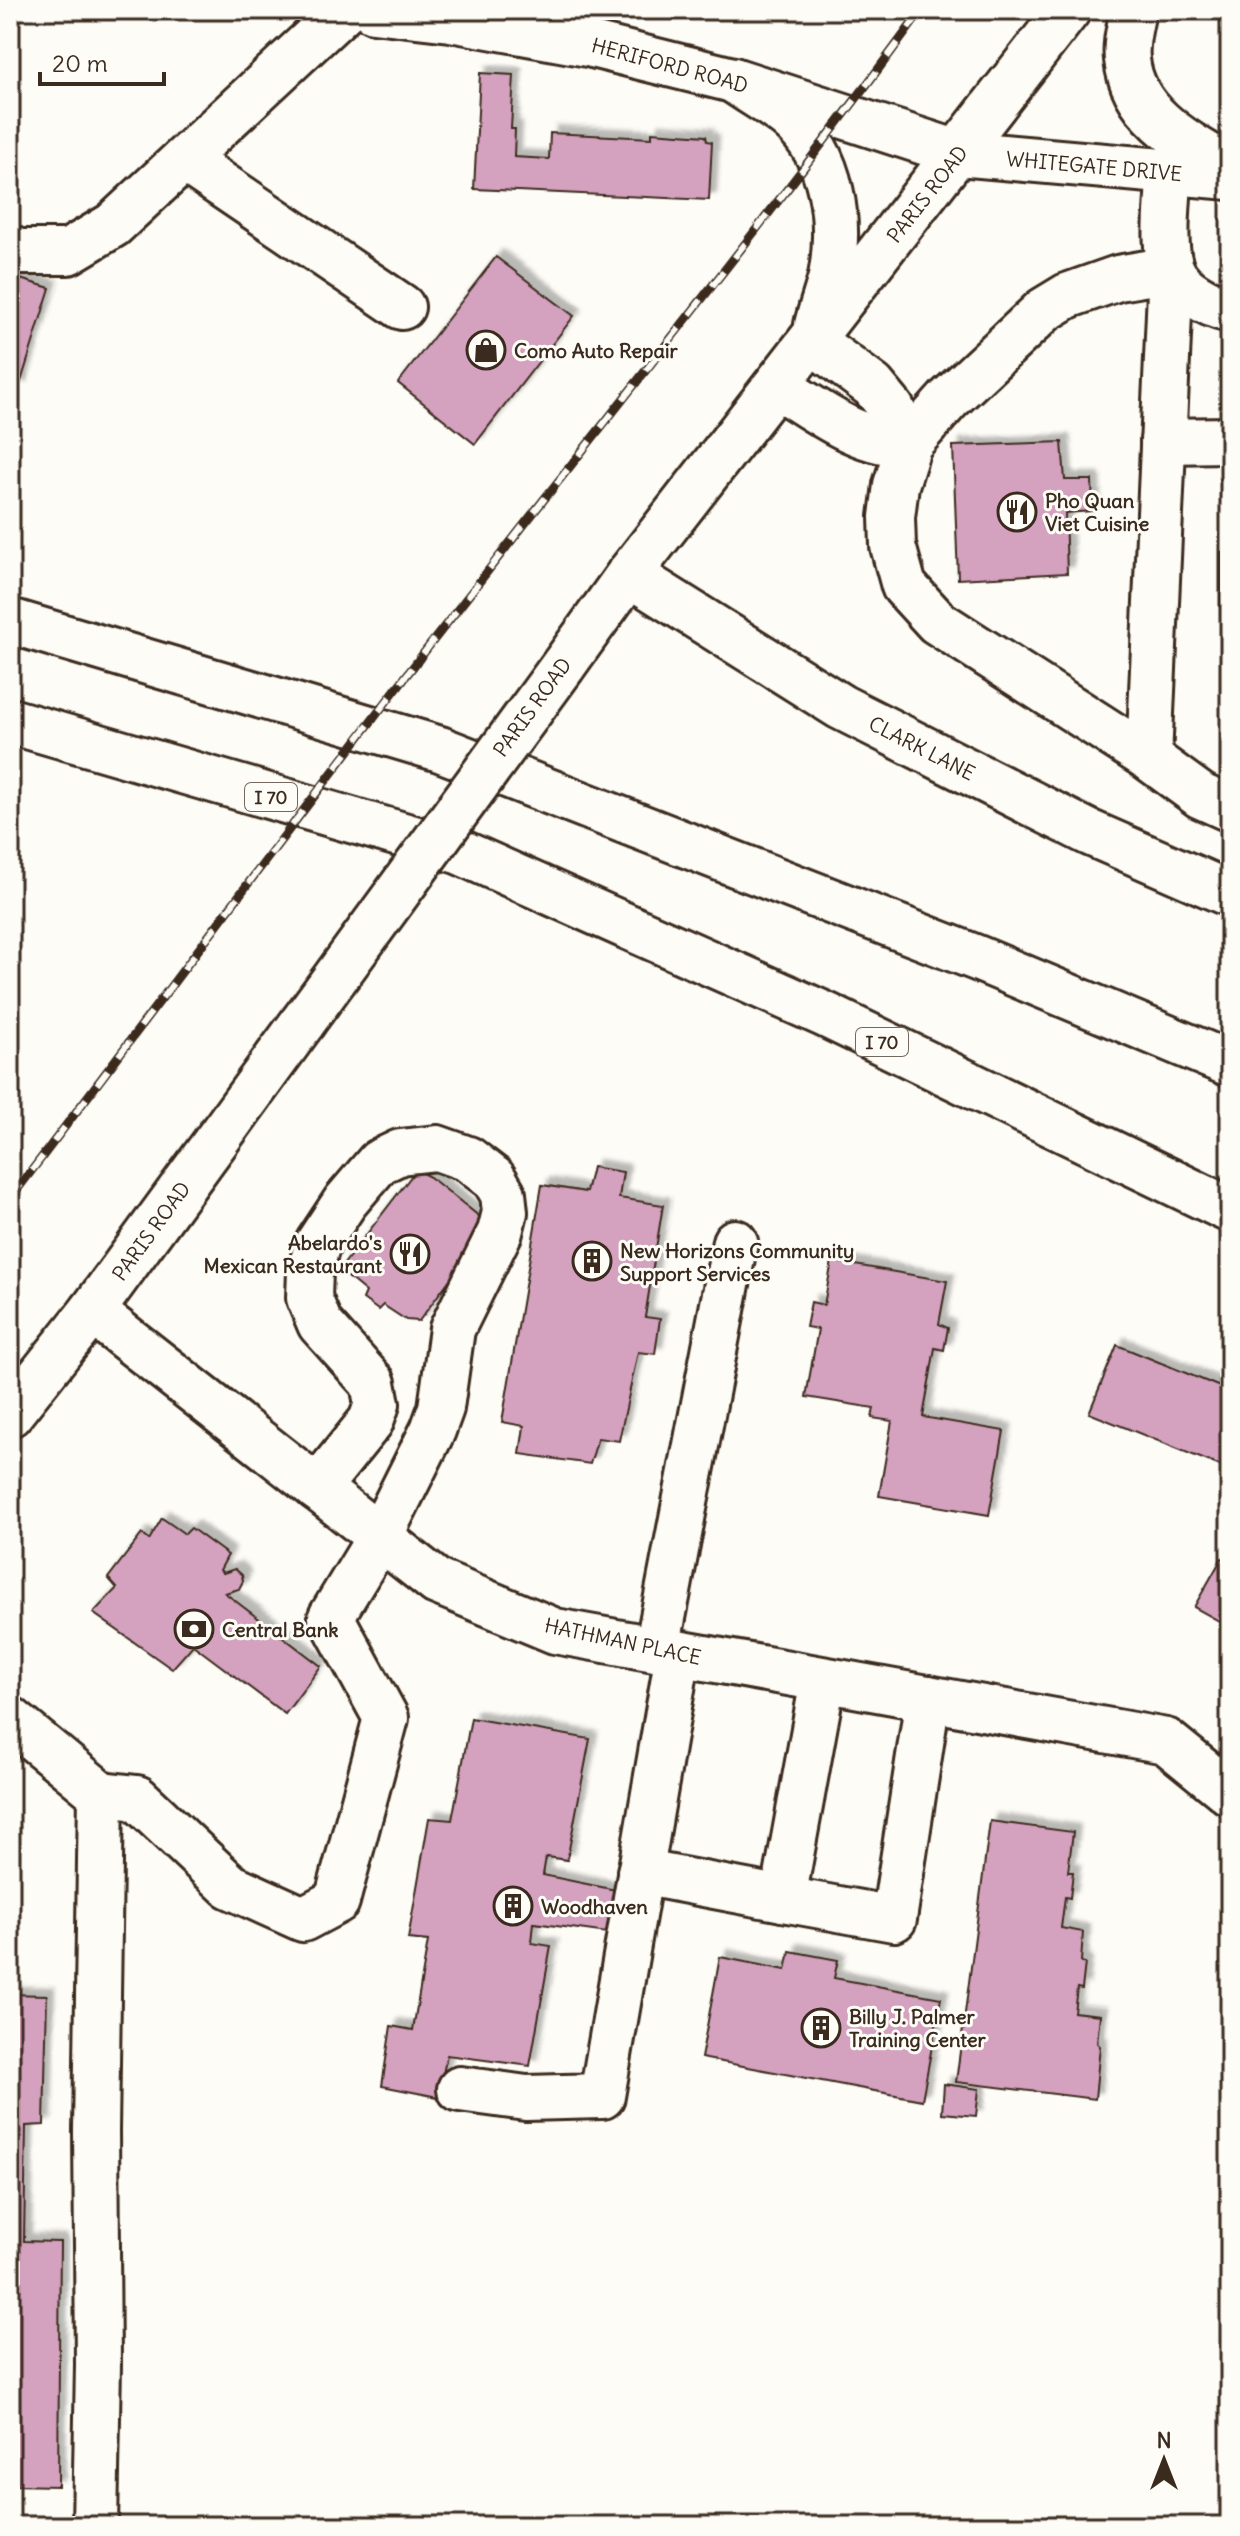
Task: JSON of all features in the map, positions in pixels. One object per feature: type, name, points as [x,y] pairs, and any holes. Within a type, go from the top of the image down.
[{"type":"main road","points":[[10,248],[18,252],[68,252],[113,225],[344,10]]},
{"type":"main road","name":"HERIFORD ROAD","points":[[373,10],[463,21],[588,44],[733,80],[958,153]]},
{"type":"main road","name":"PARIS ROAD","points":[[10,1414],[92,1311],[629,574],[1068,10]]},
{"type":"main road","points":[[1133,10],[1127,60],[1134,85],[1147,107],[1161,124],[1188,144],[1230,168]]},
{"type":"main road","points":[[733,80],[790,118],[820,159],[829,180],[835,224],[832,266],[812,341],[873,386],[892,409],[909,444]]},
{"type":"main road","name":"WHITEGATE DRIVE","points":[[958,153],[1230,177]]},
{"type":"main road","points":[[185,160],[402,307]]},
{"type":"main road","points":[[1149,758],[1171,269],[1169,173]]},
{"type":"main road","points":[[1171,269],[1189,290],[1210,305],[1230,310]]},
{"type":"main road","points":[[1171,269],[1118,278],[1067,296],[1044,310],[949,399],[909,444],[896,485],[892,517],[893,546],[904,586],[937,622],[1149,758],[1201,796],[1230,809]]},
{"type":"main road","points":[[777,386],[844,428],[891,444],[909,444]]},
{"type":"main road","points":[[1163,441],[1230,440]]},
{"type":"main road","name":"CLARK LANE","points":[[629,574],[841,707],[1088,832],[1230,894]]},
{"type":"main road","points":[[10,621],[440,749],[977,958],[1230,1064]]},
{"type":"main road","name":"I 70","points":[[10,721],[458,851],[826,1015],[1230,1210]]},
{"type":"main road","points":[[977,958],[1230,1094]]},
{"type":"main road","points":[[10,1719],[101,1794],[137,1798],[230,1886],[303,1919],[337,1901],[386,1718],[331,1617],[379,1538],[433,1430],[441,1408],[452,1329],[500,1232],[505,1212],[503,1194],[494,1179],[468,1159],[437,1148],[400,1152],[379,1162],[345,1202],[318,1243],[310,1271],[309,1298],[320,1324],[373,1383],[377,1404],[371,1421],[317,1488]]},
{"type":"main road","points":[[460,2089],[526,2098],[602,2096],[640,1872],[668,1652],[735,1242]]},
{"type":"main road","name":"HATHMAN PLACE","points":[[92,1311],[437,1582],[555,1631],[1166,1741],[1230,1793]]},
{"type":"main road","points":[[783,1899],[823,1680]]},
{"type":"main road","points":[[640,1872],[894,1919],[928,1698]]},
{"type":"main road","points":[[95,2526],[101,1794]]},
{"type":"building","points":[[480,73],[514,75],[511,129],[515,129],[514,157],[549,159],[550,133],[652,138],[652,132],[706,136],[707,141],[712,142],[709,200],[474,189]]},
{"type":"building","name":"Como Auto Repair","points":[[496,257],[574,316],[475,444],[398,383]]},
{"type":"building","points":[[10,276],[50,288],[19,388],[10,385]]},
{"type":"building","name":"Pho Quan Viet Cuisine","points":[[1062,442],[1065,480],[1092,480],[1093,511],[1065,513],[1067,573],[958,579],[953,446]]},
{"type":"building","points":[[1221,552],[1230,552],[1230,613],[1221,613]]},
{"type":"building","name":"New Horizons Community Support Services","points":[[592,1167],[623,1172],[619,1198],[663,1205],[645,1317],[660,1319],[655,1354],[638,1352],[619,1441],[598,1438],[590,1464],[520,1454],[524,1426],[502,1422],[542,1185],[586,1192]]},
{"type":"building","name":"Abelardo's Mexican Restaurant","points":[[416,1170],[430,1177],[490,1225],[419,1321],[406,1320],[383,1305],[378,1310],[363,1299],[366,1292],[343,1273],[343,1265]]},
{"type":"building","points":[[832,1261],[947,1281],[939,1324],[948,1328],[944,1350],[935,1348],[923,1417],[1004,1431],[989,1515],[879,1496],[892,1421],[872,1418],[874,1408],[806,1397],[818,1329],[806,1327],[811,1302],[824,1305]]},
{"type":"building","points":[[1117,1345],[1230,1391],[1230,1470],[1089,1413]]},
{"type":"building","name":"Central Bank","points":[[162,1518],[185,1534],[191,1528],[228,1555],[220,1570],[223,1573],[235,1569],[242,1575],[243,1581],[239,1589],[225,1593],[321,1666],[285,1714],[193,1645],[172,1669],[93,1613],[117,1588],[108,1578],[142,1534],[149,1540]]},
{"type":"building","points":[[1222,1558],[1230,1563],[1230,1627],[1194,1607]]},
{"type":"building","name":"Woodhaven","points":[[471,1718],[590,1739],[567,1860],[546,1857],[543,1875],[616,1890],[607,1933],[534,1923],[532,1943],[551,1946],[530,2066],[447,2055],[438,2097],[382,2086],[391,2026],[413,2030],[428,1941],[408,1939],[429,1818],[452,1820]]},
{"type":"building","points":[[990,1821],[1073,1832],[1068,1872],[1073,1872],[1070,1898],[1065,1897],[1061,1928],[1083,1932],[1081,1962],[1085,1963],[1082,1989],[1077,1988],[1074,2012],[1100,2015],[1095,2099],[956,2082]]},
{"type":"building","name":"Billy J. Palmer Training Center","points":[[790,1951],[838,1960],[834,1978],[941,1998],[922,2100],[701,2058],[720,1957],[786,1970]]},
{"type":"building","points":[[10,1994],[47,1995],[44,2125],[26,2126],[24,2241],[60,2242],[58,2486],[10,2485]]},
{"type":"building","points":[[944,2084],[979,2089],[976,2116],[942,2113]]},
{"type":"railway","points":[[10,1199],[392,694],[746,242],[922,10]]},
{"type":"place","name":"Como Auto Repair","points":[[486,350]]},
{"type":"place","name":"Pho Quan Viet Cuisine","points":[[1017,512]]},
{"type":"place","name":"Abelardo's Mexican Restaurant","points":[[410,1254]]},
{"type":"place","name":"New Horizons Community Support Services","points":[[592,1261]]},
{"type":"place","name":"Central Bank","points":[[194,1629]]},
{"type":"place","name":"Woodhaven","points":[[513,1906]]},
{"type":"place","name":"Billy J. Palmer Training Center","points":[[821,2028]]}]
